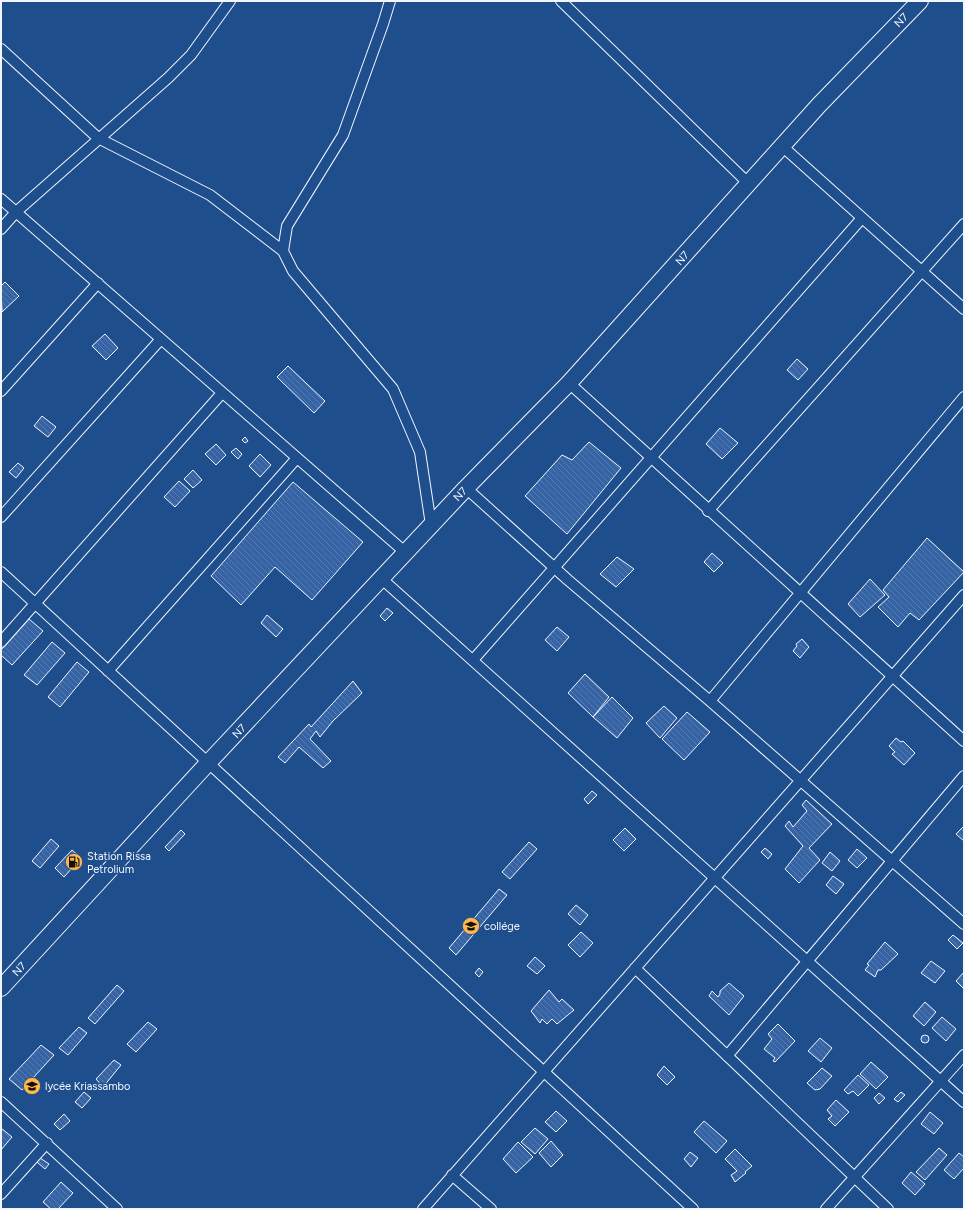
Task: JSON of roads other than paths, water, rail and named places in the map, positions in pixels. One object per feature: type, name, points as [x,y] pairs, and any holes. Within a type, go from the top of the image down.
[{"type":"main road","name":"N7","points":[[1,988],[208,763],[431,525],[569,383],[824,99],[920,1]]},
{"type":"street","points":[[1,229],[16,212],[98,138],[168,78],[191,55],[230,1]]},
{"type":"street","points":[[283,251],[287,226],[343,135],[390,1]]},
{"type":"street","points":[[560,1],[748,183]]},
{"type":"street","points":[[1,49],[98,138],[210,195],[283,251],[293,271],[394,389],[420,452],[431,525]]},
{"type":"street","points":[[782,146],[964,309]]},
{"type":"street","points":[[1,199],[406,553]]},
{"type":"street","points":[[473,660],[862,218]]},
{"type":"street","points":[[708,511],[964,224]]},
{"type":"street","points":[[1,391],[98,283]]},
{"type":"street","points":[[1,517],[161,339]]},
{"type":"street","points":[[569,383],[799,594],[964,741]]},
{"type":"street","points":[[1,642],[222,393]]},
{"type":"street","points":[[710,701],[964,397]]},
{"type":"street","points":[[108,671],[297,458]]},
{"type":"street","points":[[466,488],[554,567],[710,701],[964,924]]},
{"type":"street","points":[[1,572],[692,1209]]},
{"type":"street","points":[[382,579],[964,1102]]},
{"type":"street","points":[[423,1209],[964,595]]},
{"type":"street","points":[[727,1056],[964,776]]},
{"type":"street","points":[[635,968],[888,1209]]},
{"type":"street","points":[[826,1209],[964,1055]]},
{"type":"street","points":[[1,1102],[117,1209]]},
{"type":"street","points":[[1,1194],[47,1143]]},
{"type":"street","points":[[452,1176],[491,1209]]},
{"type":"place","name":"Station Rissa Petrolium","points":[[74,862]]},
{"type":"place","name":"collége","points":[[471,926]]},
{"type":"place","name":"lycée Kriassambo","points":[[32,1086]]}]
